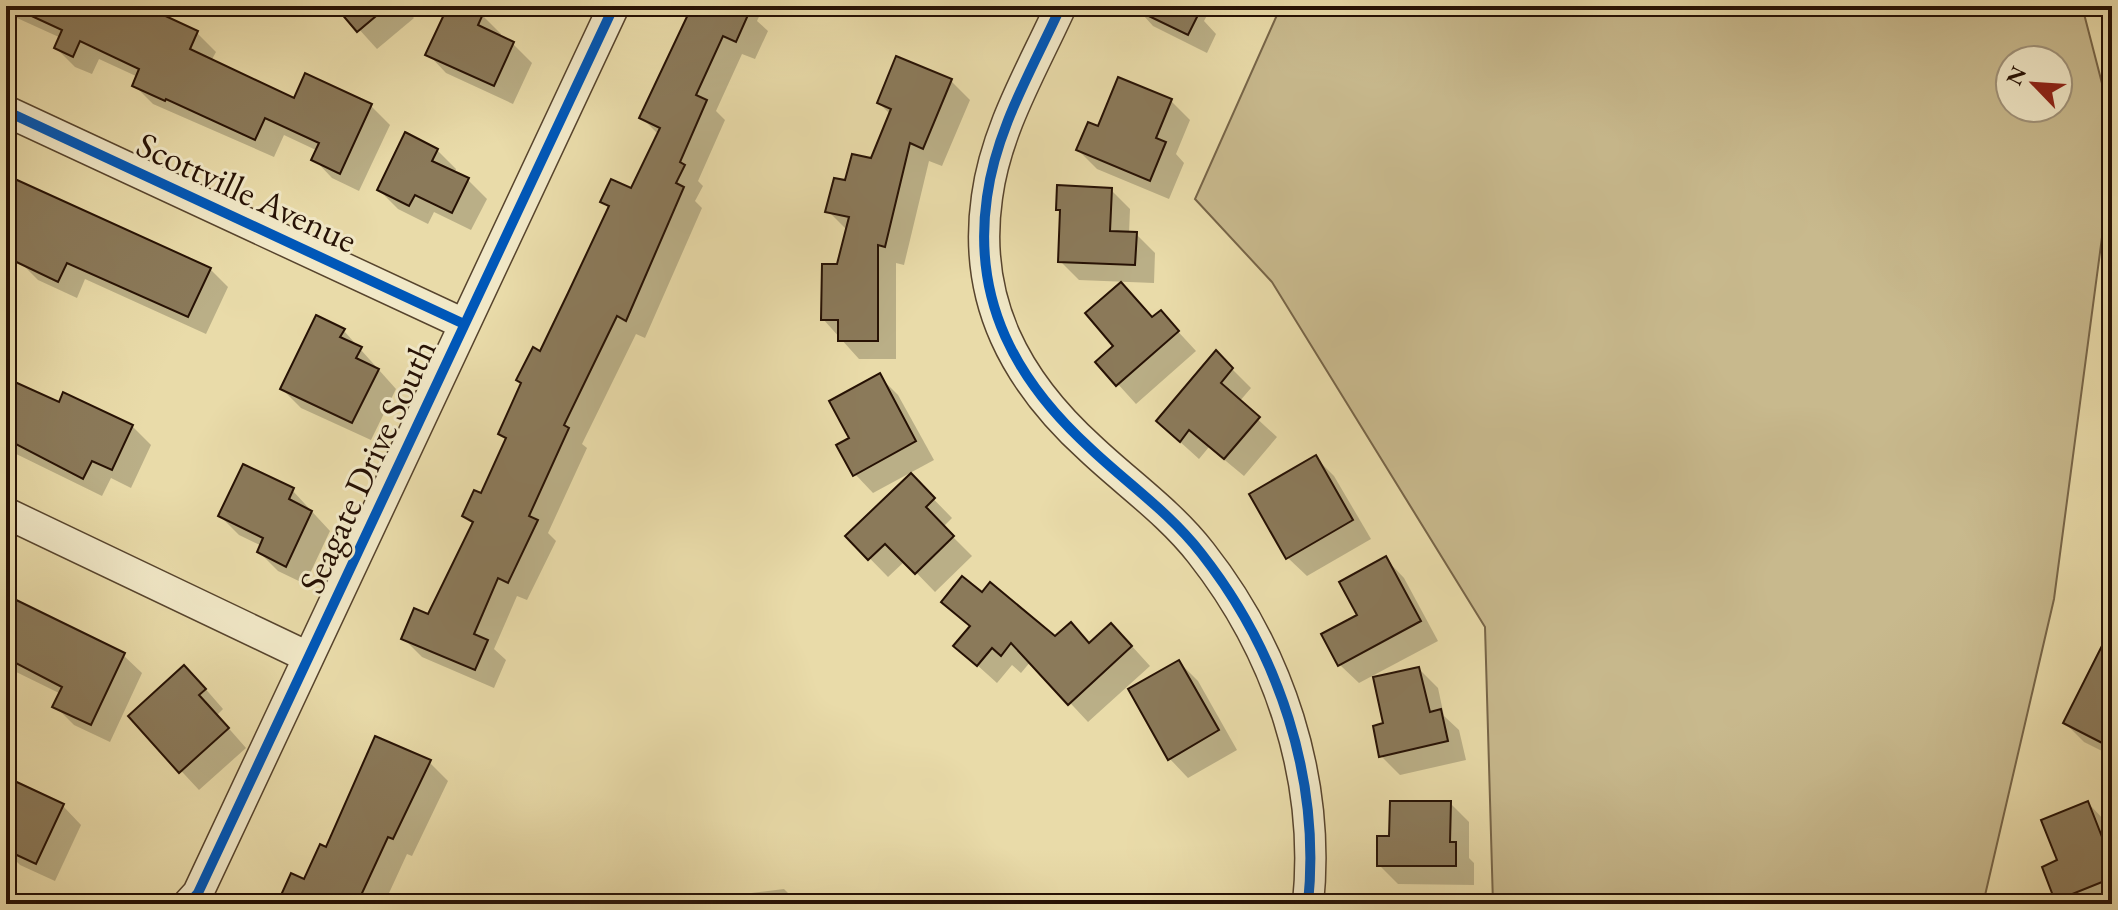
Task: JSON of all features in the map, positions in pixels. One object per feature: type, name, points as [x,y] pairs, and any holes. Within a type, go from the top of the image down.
[{"type":"street","name":"Seagate Drive South","points":[[188,904],[198,893],[614,6]]},
{"type":"street","points":[[1061,6],[999,142],[986,199],[986,261],[990,294],[1010,352],[1026,378],[1089,448],[1167,517],[1201,553],[1268,661],[1302,760],[1310,817],[1308,904]]},
{"type":"street","name":"Scottville Avenue","points":[[6,111],[464,324]]},
{"type":"street","points":[[6,513],[308,657]]},
{"type":"shaded area","points":[[1281,6],[2082,6],[2112,122],[2112,162],[2054,599],[1983,904],[1493,904],[1485,627],[1272,282],[1195,199]]},
{"type":"building","points":[[10,6],[144,6],[198,31],[190,49],[294,98],[305,73],[372,104],[340,174],[311,160],[319,143],[265,118],[255,140],[165,101],[132,86],[139,69],[80,41],[73,57],[54,48],[62,30]]},
{"type":"building","points":[[335,6],[388,6],[357,32]]},
{"type":"building","points":[[448,6],[467,6],[483,14],[478,25],[514,42],[494,86],[425,55]]},
{"type":"building","points":[[692,6],[752,6],[736,42],[723,36],[696,95],[707,100],[680,162],[685,165],[676,183],[684,187],[626,321],[617,316],[564,425],[569,428],[529,516],[538,520],[508,583],[498,578],[474,634],[488,640],[475,670],[401,639],[414,608],[428,614],[473,522],[462,516],[474,490],[481,493],[506,438],[498,434],[521,383],[516,380],[533,347],[540,351],[568,293],[609,206],[600,202],[611,179],[631,188],[660,128],[639,118]]},
{"type":"building","points":[[1128,6],[1184,6],[1199,13],[1188,35]]},
{"type":"building","points":[[896,56],[952,79],[923,149],[910,143],[885,247],[878,245],[878,341],[838,341],[838,320],[821,320],[822,264],[837,264],[849,217],[825,212],[834,178],[845,180],[852,154],[871,158],[891,109],[877,103]]},
{"type":"building","points":[[1118,77],[1172,99],[1156,138],[1166,142],[1150,181],[1076,150],[1088,122],[1098,126]]},
{"type":"building","points":[[405,132],[438,149],[432,161],[469,178],[452,213],[415,195],[409,206],[377,190]]},
{"type":"building","points":[[6,175],[211,268],[188,317],[67,263],[58,282],[6,257]]},
{"type":"building","points":[[1057,185],[1112,188],[1110,231],[1137,232],[1135,265],[1058,262],[1060,210],[1056,210]]},
{"type":"building","points":[[1121,282],[1152,317],[1161,310],[1179,331],[1116,386],[1095,362],[1113,346],[1085,313]]},
{"type":"building","points":[[316,315],[345,329],[340,337],[362,347],[356,358],[379,369],[352,423],[280,389]]},
{"type":"building","points":[[1216,350],[1233,368],[1221,383],[1260,417],[1224,459],[1189,430],[1180,442],[1156,421]]},
{"type":"building","points":[[880,373],[916,441],[853,476],[836,445],[849,438],[829,401]]},
{"type":"building","points":[[6,378],[59,402],[63,392],[133,425],[112,470],[92,461],[83,479],[6,439]]},
{"type":"building","points":[[1316,455],[1353,520],[1286,559],[1249,494]]},
{"type":"building","points":[[243,464],[294,488],[289,499],[312,511],[286,567],[257,552],[263,538],[218,516]]},
{"type":"building","points":[[911,473],[935,498],[926,507],[954,536],[915,574],[885,544],[868,560],[845,536]]},
{"type":"building","points":[[1386,556],[1421,621],[1338,666],[1321,634],[1357,615],[1339,582]]},
{"type":"building","points":[[962,576],[982,592],[990,582],[1055,636],[1071,622],[1089,643],[1111,623],[1132,646],[1068,705],[1011,643],[1001,656],[992,648],[977,666],[953,646],[970,626],[941,602]]},
{"type":"building","points":[[6,595],[125,653],[91,725],[52,707],[62,687],[6,658]]},
{"type":"building","points":[[2112,626],[2112,748],[2063,723]]},
{"type":"building","points":[[1179,660],[1219,730],[1168,760],[1128,689]]},
{"type":"building","points":[[184,665],[206,689],[199,695],[229,728],[179,773],[128,716]]},
{"type":"building","points":[[1419,667],[1430,712],[1441,709],[1448,741],[1379,757],[1373,726],[1383,723],[1373,677]]},
{"type":"building","points":[[375,736],[431,760],[393,839],[388,837],[357,904],[277,904],[291,873],[304,879],[320,844],[326,847]]},
{"type":"building","points":[[6,777],[64,804],[36,864],[6,850]]},
{"type":"building","points":[[1390,801],[1451,801],[1450,842],[1456,842],[1456,866],[1377,866],[1377,836],[1389,836]]},
{"type":"building","points":[[2088,801],[2104,842],[2112,839],[2112,878],[2055,901],[2042,867],[2057,860],[2041,820]]},
{"type":"cycle path","points":[[188,904],[198,893],[614,6]]},
{"type":"cycle path","points":[[1061,6],[1007,123],[992,172],[984,235],[986,271],[994,305],[1021,367],[1041,396],[1091,449],[1189,538],[1229,591],[1252,632],[1273,675],[1289,719],[1300,764],[1308,810],[1308,904]]},
{"type":"cycle path","points":[[6,111],[464,324]]}]
